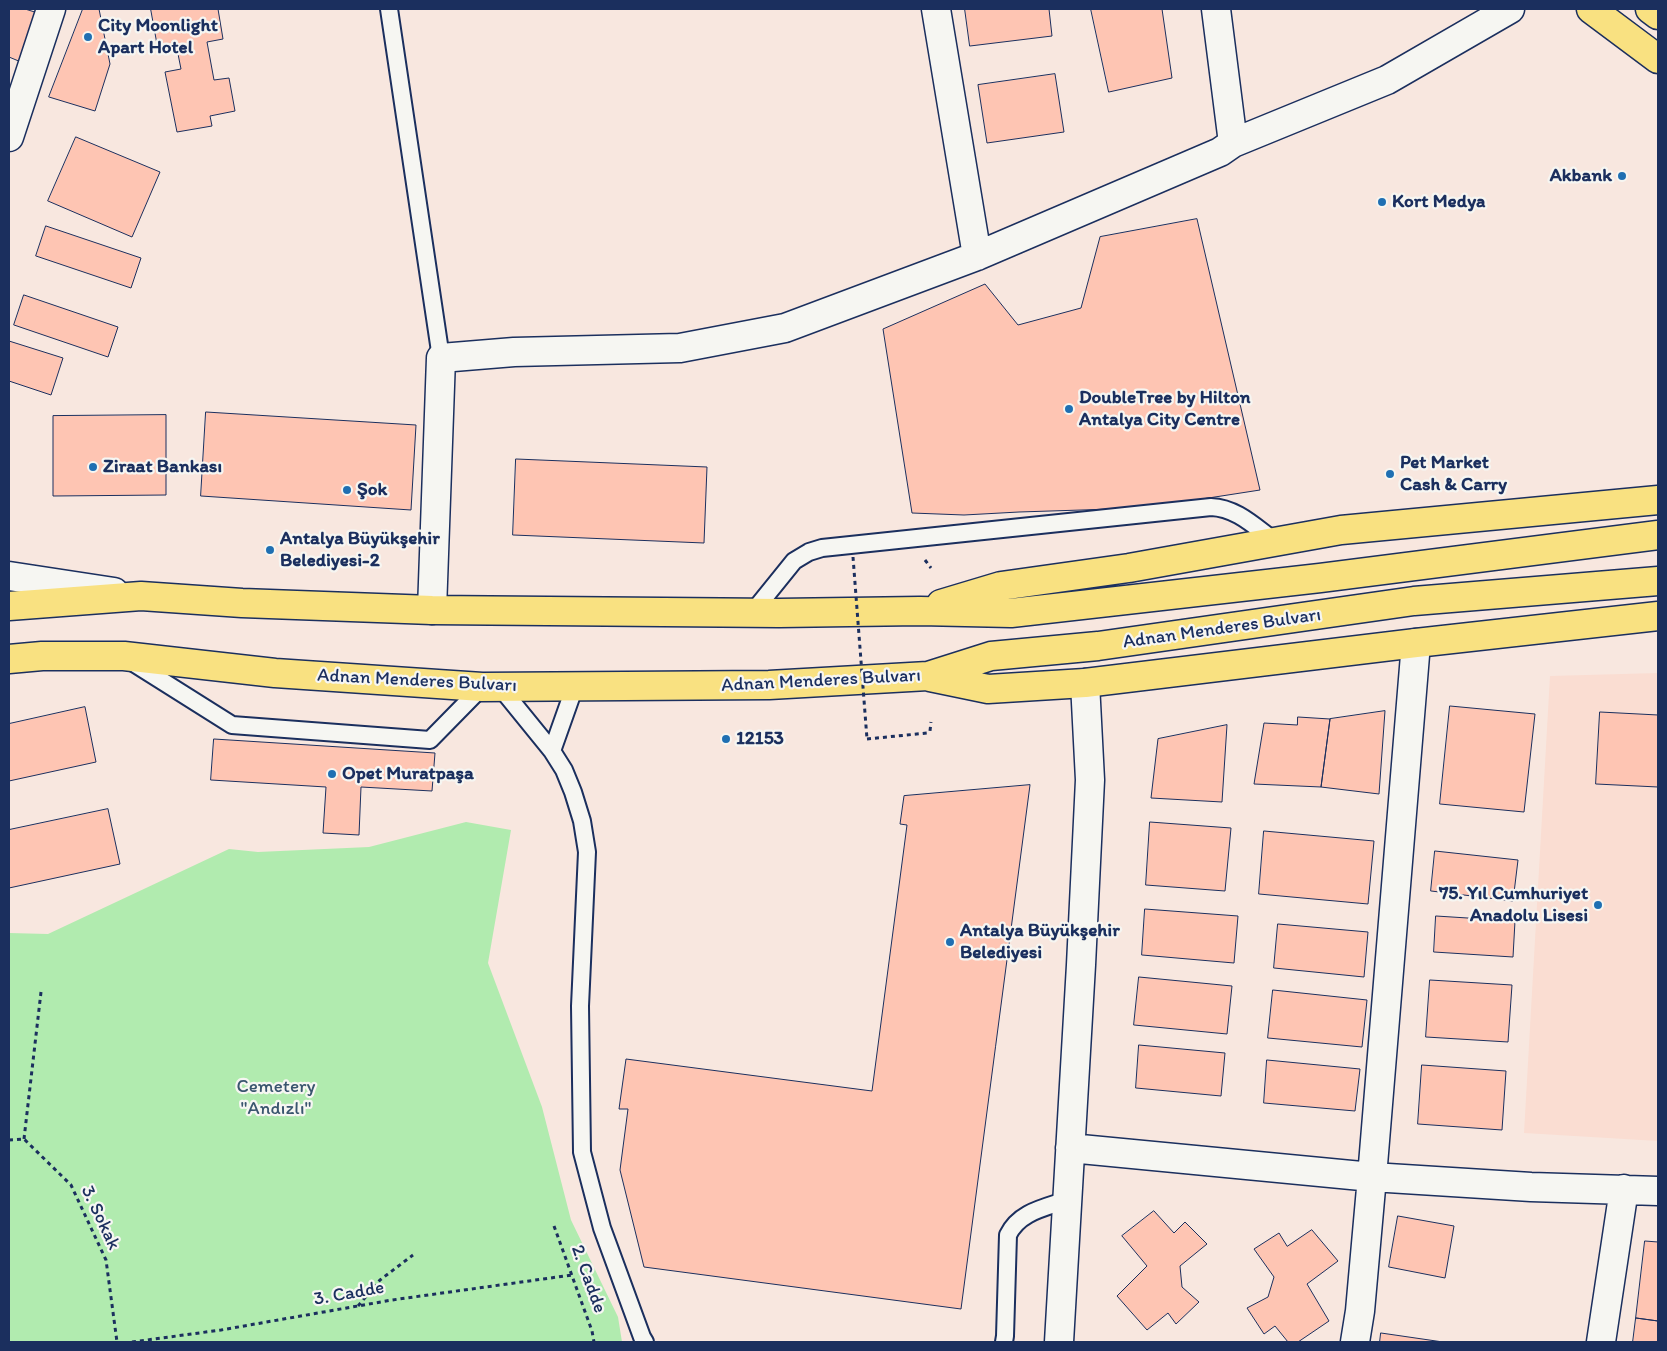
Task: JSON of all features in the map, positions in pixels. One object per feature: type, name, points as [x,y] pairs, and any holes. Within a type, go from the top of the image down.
[{"type":"main road","points":[[1591,9],[1658,59]]},
{"type":"main road","points":[[1650,9],[1658,15]]},
{"type":"main road","points":[[920,611],[1002,586],[1129,568],[1341,530],[1658,500]]},
{"type":"main road","name":"Adnan Menderes Bulvarı","points":[[9,606],[141,596],[242,604],[432,610],[752,613],[920,611],[1011,614],[1658,535]]},
{"type":"main road","name":"Adnan Menderes Bulvarı","points":[[9,659],[42,656],[124,656],[275,673],[491,687],[768,685],[928,676],[990,656],[1098,646],[1414,601],[1658,581]]},
{"type":"main road","points":[[928,676],[988,689],[1085,683],[1658,616]]},
{"type":"main road","points":[[1595,623],[1658,628]]},
{"type":"street","points":[[9,137],[51,9]]},
{"type":"street","points":[[936,9],[977,256]]},
{"type":"street","points":[[1216,9],[1233,143]]},
{"type":"street","points":[[432,610],[441,358],[514,352],[680,348],[785,328],[977,256],[1220,152],[1233,143],[1388,80],[1510,9]]},
{"type":"street","points":[[9,576],[141,596]]},
{"type":"street","points":[[1355,1342],[1360,1311],[1372,1177],[1416,643]]},
{"type":"street","points":[[1059,1342],[1090,780],[1085,683]]},
{"type":"street","points":[[1070,1148],[1372,1177],[1531,1187],[1624,1188],[1658,1191]]},
{"type":"street","points":[[1602,1342],[1624,1188]]},
{"type":"lane","points":[[389,9],[441,358]]},
{"type":"lane","points":[[752,613],[794,561],[809,552],[822,548],[1211,507],[1224,508],[1236,513],[1276,542]]},
{"type":"lane","points":[[124,656],[232,725],[430,740],[491,687],[552,750],[574,792],[582,821],[587,852],[580,1006],[582,1152],[602,1228],[642,1337],[646,1342]]},
{"type":"lane","points":[[552,750],[574,686]]},
{"type":"lane","points":[[1004,1342],[1008,1236],[1012,1226],[1021,1217],[1067,1200]]},
{"type":"path","points":[[854,558],[867,739],[927,733],[930,731],[931,722]]},
{"type":"path","points":[[9,1140],[24,1139],[41,992]]},
{"type":"path","name":"3. Sokak","points":[[24,1139],[71,1185],[106,1260],[117,1342]]},
{"type":"path","name":"2. Cadde","points":[[554,1226],[592,1331],[594,1342]]},
{"type":"path","points":[[358,1306],[380,1280],[413,1255]]},
{"type":"path","name":"3. Cadde","points":[[132,1342],[221,1330],[358,1306],[572,1275]]},
{"type":"shaded area","name":"75. Yıl Cumhuriyet Anadolu Lisesi","points":[[1658,673],[1658,1141],[1524,1133],[1550,676]]},
{"type":"green space","name":"Cemetery \"Andızlı\"","points":[[466,822],[511,830],[488,963],[542,1107],[571,1220],[618,1317],[622,1342],[9,1342],[9,933],[48,934],[229,849],[258,852],[369,847]]},
{"type":"building","points":[[9,9],[25,9],[38,13],[21,62],[9,57]]},
{"type":"building","name":"City Moonlight Apart Hotel","points":[[83,9],[99,9],[110,64],[95,111],[49,97]]},
{"type":"building","points":[[151,9],[218,9],[223,39],[207,42],[214,80],[229,78],[235,111],[210,116],[212,126],[177,132],[165,72],[181,69],[177,49],[159,53]]},
{"type":"building","points":[[965,9],[1049,9],[1052,36],[970,46]]},
{"type":"building","points":[[1091,9],[1162,9],[1172,78],[1109,92]]},
{"type":"building","points":[[1055,74],[1064,132],[987,143],[978,85]]},
{"type":"building","points":[[76,137],[160,172],[132,237],[48,201]]},
{"type":"building","name":"DoubleTree by Hilton Antalya City Centre","points":[[1197,219],[1260,490],[1144,508],[964,515],[912,513],[883,329],[985,284],[1018,325],[1081,308],[1100,237]]},
{"type":"building","points":[[46,226],[141,258],[131,288],[36,256]]},
{"type":"building","points":[[24,295],[118,327],[108,357],[14,325]]},
{"type":"building","points":[[9,341],[63,358],[51,395],[9,381]]},
{"type":"building","points":[[206,412],[416,425],[411,510],[201,496]]},
{"type":"building","points":[[166,415],[166,495],[53,496],[53,416]]},
{"type":"building","points":[[516,459],[707,467],[704,543],[513,535]]},
{"type":"building","points":[[1450,706],[1535,714],[1524,812],[1440,804]]},
{"type":"building","points":[[85,707],[96,762],[9,781],[9,724]]},
{"type":"building","points":[[1385,711],[1379,794],[1321,787],[1330,719]]},
{"type":"building","points":[[1600,712],[1658,715],[1658,787],[1596,784]]},
{"type":"building","points":[[1298,717],[1330,719],[1321,787],[1254,784],[1264,723],[1297,725]]},
{"type":"building","points":[[1227,725],[1222,802],[1151,798],[1158,739]]},
{"type":"building","points":[[214,739],[435,753],[432,791],[361,787],[359,835],[323,833],[326,787],[211,780]]},
{"type":"building","name":"Antalya Büyükşehir Belediyesi","points":[[1030,785],[961,1309],[644,1267],[620,1170],[628,1109],[619,1109],[626,1059],[872,1091],[907,825],[900,824],[904,796]]},
{"type":"building","points":[[108,809],[120,864],[9,888],[9,830]]},
{"type":"building","points":[[1150,822],[1231,828],[1225,891],[1146,885]]},
{"type":"building","points":[[1264,831],[1374,841],[1368,904],[1259,894]]},
{"type":"building","points":[[1435,851],[1518,860],[1513,901],[1431,891]]},
{"type":"building","points":[[1145,909],[1238,916],[1234,963],[1142,955]]},
{"type":"building","points":[[1436,916],[1515,921],[1513,957],[1434,952]]},
{"type":"building","points":[[1278,924],[1368,932],[1364,977],[1274,968]]},
{"type":"building","points":[[1139,977],[1232,986],[1227,1034],[1134,1025]]},
{"type":"building","points":[[1430,980],[1512,985],[1508,1042],[1426,1037]]},
{"type":"building","points":[[1273,990],[1367,1000],[1362,1047],[1268,1038]]},
{"type":"building","points":[[1139,1045],[1225,1053],[1221,1096],[1136,1088]]},
{"type":"building","points":[[1267,1060],[1360,1069],[1355,1111],[1264,1103]]},
{"type":"building","points":[[1422,1065],[1506,1071],[1502,1130],[1418,1124]]},
{"type":"building","points":[[1154,1211],[1174,1233],[1185,1222],[1207,1244],[1180,1266],[1182,1287],[1199,1302],[1176,1324],[1168,1313],[1147,1330],[1117,1296],[1147,1266],[1122,1236]]},
{"type":"building","points":[[1398,1216],[1454,1226],[1445,1278],[1389,1267]]},
{"type":"building","points":[[1312,1230],[1338,1261],[1307,1284],[1329,1321],[1298,1342],[1288,1342],[1275,1326],[1264,1334],[1247,1308],[1268,1297],[1274,1277],[1254,1249],[1279,1233],[1287,1246]]},
{"type":"building","points":[[1645,1241],[1658,1242],[1658,1321],[1636,1318]]},
{"type":"building","points":[[1636,1318],[1658,1321],[1658,1342],[1633,1342]]},
{"type":"building","points":[[1381,1333],[1443,1342],[1380,1342]]},
{"type":"place","name":"City Moonlight Apart Hotel","points":[[88,37]]},
{"type":"place","name":"Akbank","points":[[1622,176]]},
{"type":"place","name":"Kort Medya","points":[[1382,202]]},
{"type":"place","name":"DoubleTree by Hilton Antalya City Centre","points":[[1069,409]]},
{"type":"place","name":"Ziraat Bankası","points":[[93,467]]},
{"type":"place","name":"Pet Market Cash & Carry","points":[[1390,474]]},
{"type":"place","name":"Şok","points":[[347,490]]},
{"type":"place","name":"Antalya Büyükşehir Belediyesi-2","points":[[270,550]]},
{"type":"place","name":"12153","points":[[726,739]]},
{"type":"place","name":"Opet Muratpaşa","points":[[332,774]]},
{"type":"place","name":"75. Yıl Cumhuriyet Anadolu Lisesi","points":[[1598,905]]},
{"type":"place","name":"Antalya Büyükşehir Belediyesi","points":[[950,942]]}]
